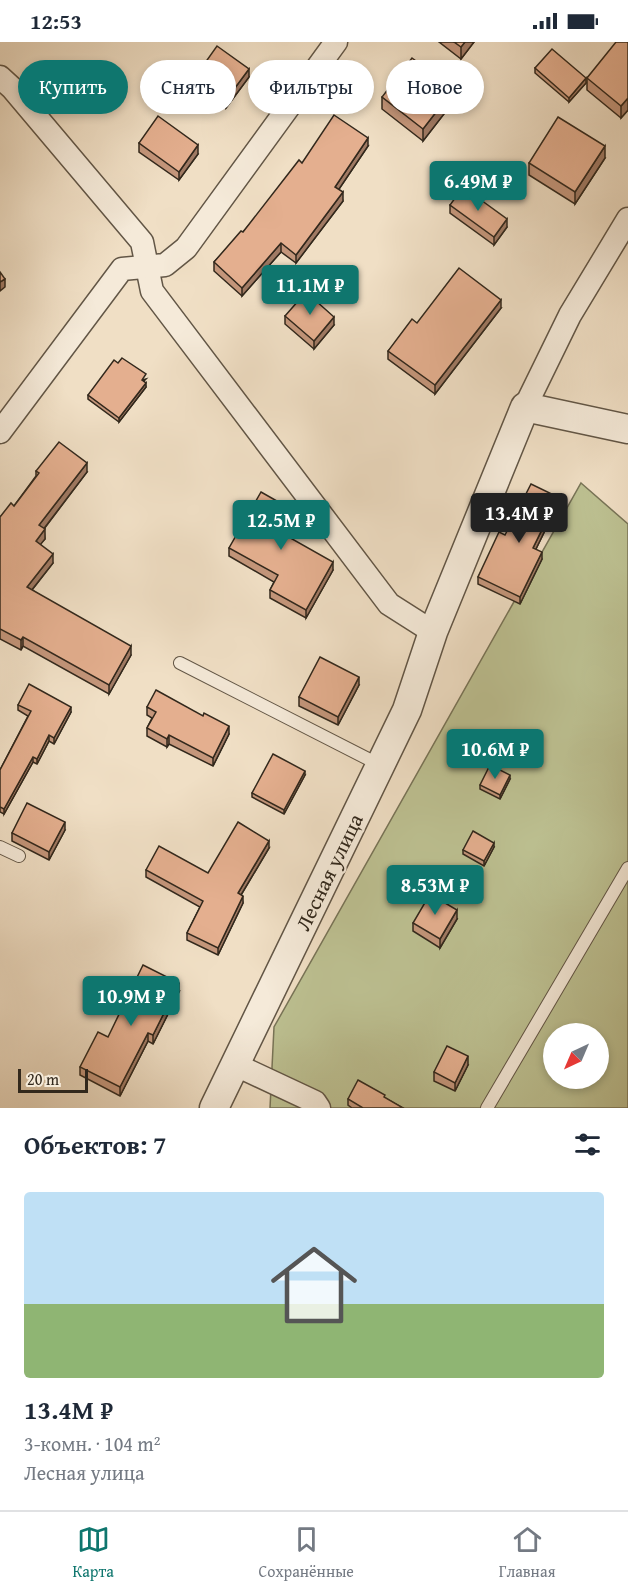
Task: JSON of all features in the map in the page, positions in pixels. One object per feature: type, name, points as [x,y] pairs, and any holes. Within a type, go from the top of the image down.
[{"type":"street","points":[[0,432],[122,269],[165,265],[186,248],[336,42]]},
{"type":"street","points":[[0,77],[12,88],[142,242],[152,291],[389,604],[433,632]]},
{"type":"street","points":[[628,219],[570,315],[525,407],[628,429]]},
{"type":"street","name":"Лесная улица","points":[[214,1108],[407,710],[433,632],[525,407]]},
{"type":"street","points":[[236,1065],[315,1102],[319,1108]]},
{"type":"lane","points":[[180,663],[380,765]]},
{"type":"lane","points":[[0,847],[18,856]]},
{"type":"lane","points":[[487,1108],[628,868]]},
{"type":"green space","points":[[581,483],[628,524],[628,1108],[270,1108],[274,1027]]},
{"type":"building","points":[[454,42],[465,42],[461,47]]},
{"type":"building","points":[[616,42],[628,42],[628,98],[621,106],[587,78]]},
{"type":"building","points":[[217,46],[248,68],[248,70],[236,87],[236,60],[207,60]]},
{"type":"building","points":[[552,49],[586,78],[569,98],[535,68]]},
{"type":"building","points":[[404,114],[435,114],[423,129]]},
{"type":"building","points":[[334,115],[368,138],[335,187],[343,192],[296,255],[281,243],[242,288],[214,262],[241,231],[243,232],[299,160],[302,163]]},
{"type":"building","points":[[158,116],[198,145],[179,172],[139,143]]},
{"type":"building","points":[[558,117],[605,146],[575,192],[529,163]]},
{"type":"building","points":[[463,187],[507,219],[494,237],[450,205]]},
{"type":"building","points":[[459,268],[501,300],[435,385],[388,351],[412,319],[417,323]]},
{"type":"building","points":[[0,272],[5,279],[0,282]]},
{"type":"building","points":[[306,292],[334,317],[314,341],[285,316]]},
{"type":"building","points":[[122,358],[146,374],[142,380],[146,383],[119,418],[88,395],[114,360],[118,363]]},
{"type":"building","points":[[59,442],[87,463],[39,525],[45,529],[36,541],[53,554],[27,587],[131,646],[109,685],[23,637],[21,640],[0,629],[0,517],[11,503],[14,506],[39,473],[36,471]]},
{"type":"building","points":[[531,484],[558,497],[533,548],[542,552],[520,597],[478,577],[499,532],[505,535]]},
{"type":"building","points":[[261,492],[298,513],[285,535],[333,562],[306,610],[270,590],[278,575],[229,548]]},
{"type":"building","points":[[320,657],[359,677],[338,717],[299,697]]},
{"type":"building","points":[[29,684],[71,707],[54,738],[49,735],[37,759],[33,757],[4,809],[0,807],[0,770],[31,711],[18,705]]},
{"type":"building","points":[[156,690],[203,716],[204,713],[229,726],[213,758],[169,735],[167,739],[147,728],[156,712],[147,707]]},
{"type":"building","points":[[273,754],[305,771],[284,810],[252,793]]},
{"type":"building","points":[[490,765],[510,775],[500,795],[480,785]]},
{"type":"building","points":[[27,803],[65,822],[49,852],[12,833]]},
{"type":"building","points":[[238,822],[269,841],[238,893],[243,896],[218,948],[187,933],[203,901],[146,870],[159,846],[208,873]]},
{"type":"building","points":[[473,831],[494,843],[484,861],[463,850]]},
{"type":"building","points":[[430,894],[457,910],[440,939],[413,923]]},
{"type":"building","points":[[143,965],[179,983],[153,1035],[148,1033],[120,1087],[80,1067],[98,1032],[108,1037]]},
{"type":"building","points":[[447,1046],[468,1056],[455,1083],[434,1072]]},
{"type":"building","points":[[358,1080],[403,1108],[363,1108],[348,1099]]}]
